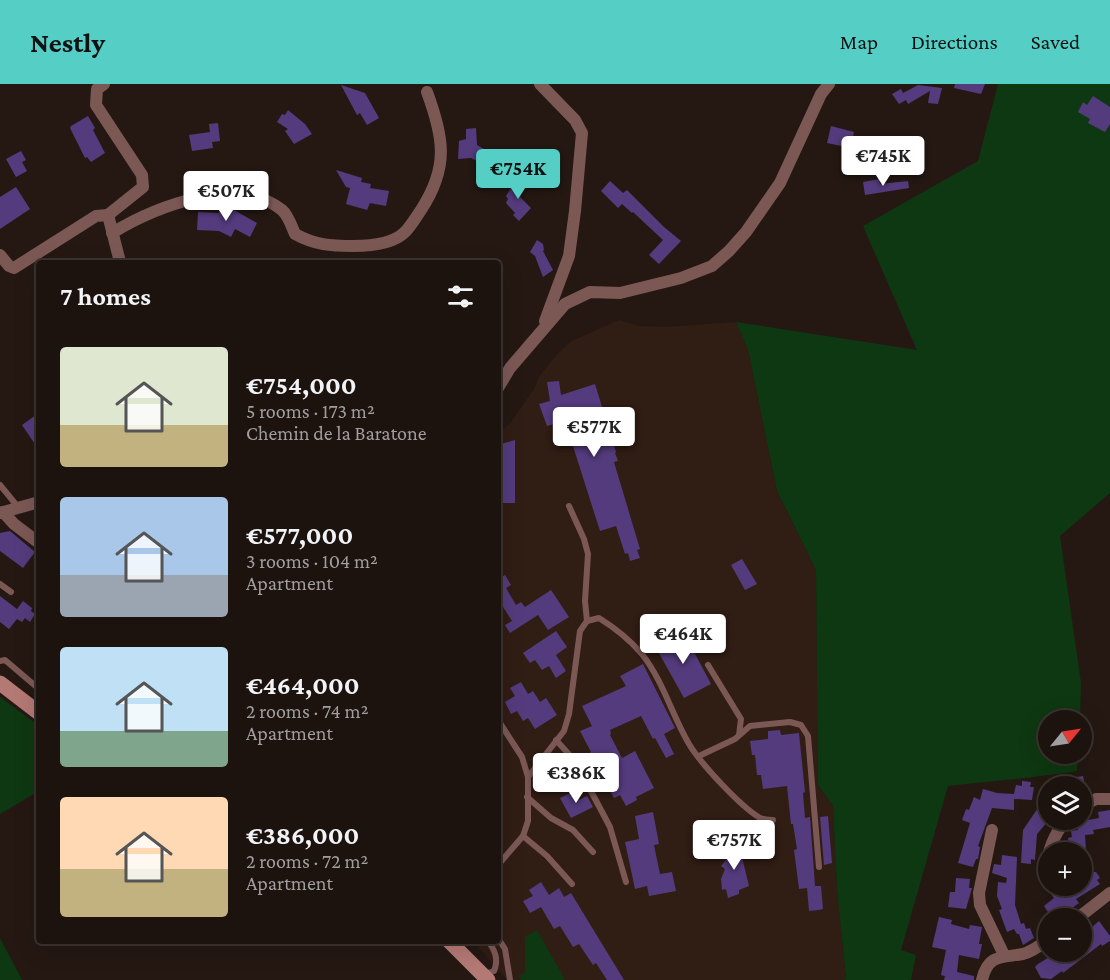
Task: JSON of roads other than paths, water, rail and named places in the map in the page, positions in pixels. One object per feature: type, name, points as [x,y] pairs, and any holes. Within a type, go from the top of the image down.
[{"type":"main road","points":[[0,683],[36,711]]},
{"type":"main road","points":[[453,944],[491,976]]},
{"type":"main road","points":[[466,944],[491,976]]},
{"type":"street","points":[[0,255],[9,266],[14,268],[96,216],[108,214],[143,187],[142,175],[96,105],[97,89],[104,84]]},
{"type":"street","points":[[540,84],[575,120],[582,133],[569,256],[542,331]]},
{"type":"street","points":[[501,383],[510,368],[564,304],[590,292],[620,293],[681,278],[712,266],[729,251],[746,232],[780,183],[821,94],[829,84]]},
{"type":"street","points":[[112,233],[152,213],[197,198],[222,194],[262,199],[284,211],[295,234],[319,245],[364,246],[386,242],[404,234],[437,183],[441,156],[440,139],[436,116],[427,92]]},
{"type":"street","points":[[108,214],[119,260]]},
{"type":"street","points":[[2,513],[36,503]]},
{"type":"street","points":[[2,513],[36,541]]},
{"type":"street","points":[[1092,801],[1110,799]]},
{"type":"street","points":[[992,830],[979,893],[980,906],[1004,955]]},
{"type":"street","points":[[1091,908],[1110,893]]},
{"type":"street","points":[[982,980],[984,971],[992,960],[1004,955],[1024,953],[1038,945]]},
{"type":"lane","points":[[0,485],[18,508]]},
{"type":"lane","points":[[528,777],[564,731],[569,714],[580,631],[587,621],[585,601],[588,554],[584,539],[569,506]]},
{"type":"lane","points":[[0,584],[11,592]]},
{"type":"lane","points":[[587,621],[600,618],[614,627],[642,654],[659,681],[690,745],[724,786],[746,807],[762,819],[773,820]]},
{"type":"lane","points":[[0,661],[5,660],[36,686]]},
{"type":"lane","points":[[708,665],[741,719],[739,736]]},
{"type":"lane","points":[[699,756],[739,736],[750,726],[790,722],[801,725],[808,736],[819,867]]},
{"type":"lane","points":[[501,725],[522,757],[528,777],[528,822],[523,836],[501,862]]},
{"type":"lane","points":[[556,740],[574,761],[610,827],[626,882]]},
{"type":"lane","points":[[527,797],[551,818],[573,830],[593,852]]},
{"type":"lane","points":[[523,836],[547,856],[572,884]]},
{"type":"lane","points":[[501,943],[505,949],[510,980]]},
{"type":"lane","points":[[490,944],[495,952],[497,962],[491,976]]}]
